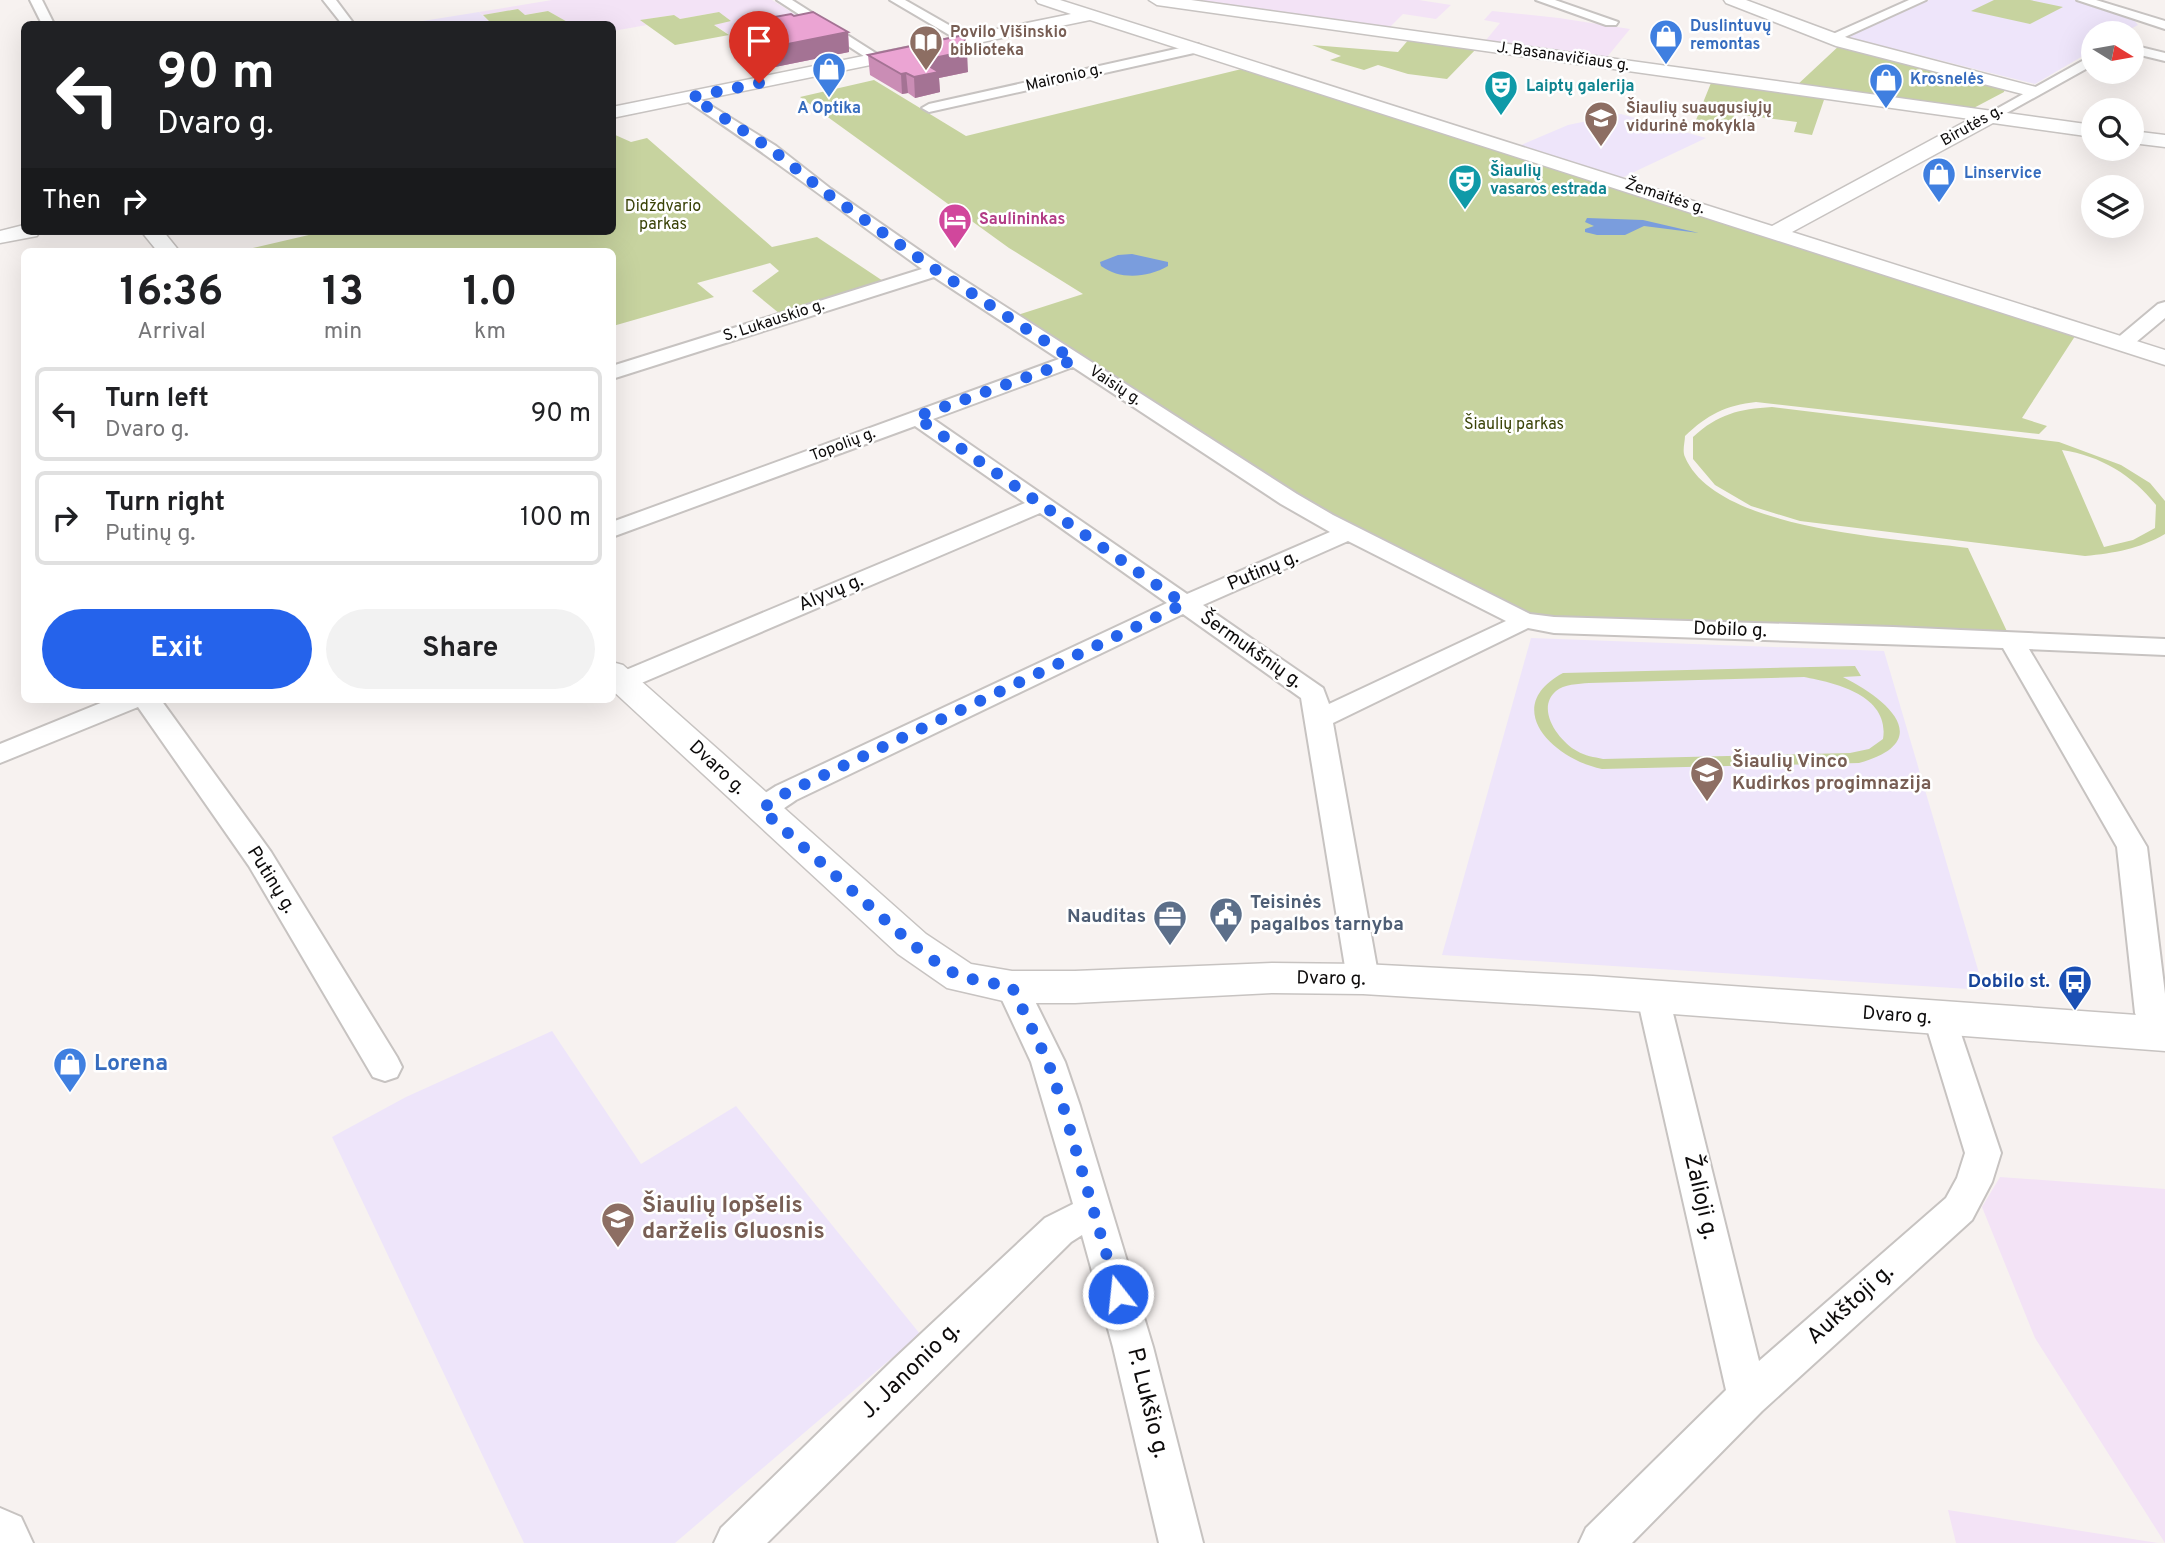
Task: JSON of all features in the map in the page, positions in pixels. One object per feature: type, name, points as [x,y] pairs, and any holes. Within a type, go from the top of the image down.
[{"type":"highway","points":[[0,1538],[3,1543]]},
{"type":"main road","name":"J. Basanavičiaus g.","points":[[616,112],[1165,0],[2081,130]]},
{"type":"main road","points":[[1732,0],[1831,38],[2027,95],[2024,112],[2059,127]]},
{"type":"main road","points":[[1050,2],[1070,14],[1056,22]]},
{"type":"main road","name":"Žemaitės g.","points":[[1050,2],[2165,358]]},
{"type":"main road","name":"Birutės g.","points":[[1776,232],[1989,117]]},
{"type":"main road","points":[[2144,138],[2165,141]]},
{"type":"main road","points":[[0,237],[21,233]]},
{"type":"main road","name":"Dvaro g.","points":[[618,677],[912,944],[961,977],[1012,987],[1045,988],[1272,978],[1363,979],[2163,1034]]},
{"type":"street","points":[[36,0],[46,21]]},
{"type":"street","points":[[329,0],[346,21]]},
{"type":"street","points":[[783,0],[878,59]]},
{"type":"street","points":[[897,0],[968,40]]},
{"type":"street","points":[[1542,0],[1611,22]]},
{"type":"street","points":[[1831,38],[1920,0]]},
{"type":"street","points":[[2082,0],[2162,23]]},
{"type":"street","points":[[2144,31],[2162,23]]},
{"type":"street","name":"Maironio g.","points":[[929,108],[1198,48]]},
{"type":"street","points":[[2144,52],[2165,57]]},
{"type":"street","name":"Birutės g.","points":[[1989,117],[2081,66]]},
{"type":"street","name":"Vaisių g.","points":[[692,97],[771,149],[825,192],[936,270],[1289,499],[1523,620]]},
{"type":"street","name":"S. Lukauskio g.","points":[[616,372],[936,270]]},
{"type":"street","points":[[2122,344],[2165,308]]},
{"type":"street","name":"Topolių g.","points":[[616,529],[1074,360]]},
{"type":"street","name":"Šermukšnių g.","points":[[916,417],[1314,694],[1363,979]]},
{"type":"street","name":"Alyvų g.","points":[[618,677],[1040,505]]},
{"type":"street","name":"Putinų g.","points":[[761,809],[786,793],[1184,604],[1349,532]]},
{"type":"street","points":[[1319,719],[1515,627],[1523,620]]},
{"type":"street","name":"Dobilo g.","points":[[1523,620],[1554,625],[2011,640],[2165,648]]},
{"type":"street","points":[[2011,640],[2132,847],[2151,1013],[2163,1034]]},
{"type":"street","points":[[0,754],[125,703]]},
{"type":"street","name":"Putinų g.","points":[[149,703],[260,859],[385,1067]]},
{"type":"street","name":"P. Lukšio g.","points":[[1012,987],[1048,1062],[1096,1216],[1133,1347],[1181,1543]]},
{"type":"street","name":"Žalioji g.","points":[[1653,997],[1748,1397]]},
{"type":"street","name":"Aukštoji g.","points":[[1601,1543],[1748,1397],[1959,1209],[1975,1182],[1983,1153],[1940,1019]]},
{"type":"street","name":"J. Janonio g.","points":[[736,1543],[1058,1230],[1072,1221],[1096,1216]]},
{"type":"shaded area","points":[[552,0],[772,0],[809,23],[735,38],[713,24],[719,12],[680,19],[674,15],[641,20],[647,25],[616,30],[616,21],[566,21],[548,11],[524,15],[518,9],[483,15],[479,12]]},
{"type":"shaded area","points":[[1203,0],[1419,0],[1451,5],[1436,19],[1403,14],[1387,30],[1207,4]]},
{"type":"shaded area","points":[[1929,0],[2074,0],[2135,21],[2081,21],[2081,57],[2035,84],[1847,37]]},
{"type":"shaded area","points":[[1492,11],[1630,29],[1603,62],[1482,45],[1500,23],[1484,20]]},
{"type":"shaded area","points":[[479,12],[489,21],[423,21]]},
{"type":"shaded area","name":"Šiaulių suaugusiųjų vidurinė mokykla","points":[[1621,114],[1706,138],[1615,181],[1514,148],[1568,125]]},
{"type":"shaded area","name":"Šiaulių Vinco Kudirkos progimnazija","points":[[1531,638],[1884,651],[1984,990],[1442,955]]},
{"type":"shaded area","name":"Šiaulių lopšelis darželis Gluosnis","points":[[552,1031],[641,1164],[736,1106],[920,1334],[675,1543],[524,1543],[332,1137],[406,1097]]},
{"type":"shaded area","points":[[2000,1177],[2165,1189],[2165,1543],[2035,1338],[1982,1207]]},
{"type":"shaded area","points":[[1948,1510],[2158,1543],[1956,1543]]},
{"type":"green space","points":[[1994,0],[2030,0],[2063,7],[2030,24],[1971,11]]},
{"type":"green space","points":[[518,9],[525,15],[548,11],[566,21],[489,21],[483,15]]},
{"type":"green space","points":[[719,12],[731,21],[714,25],[729,35],[675,45],[640,20],[674,15],[680,19]]},
{"type":"green space","points":[[1410,38],[1478,47],[1447,79],[1408,74],[1378,65],[1364,70],[1330,60],[1341,56],[1312,45],[1398,52]]},
{"type":"green space","points":[[1841,44],[2005,88],[2004,92],[1968,111],[1796,86]]},
{"type":"green space","name":"Šiaulių parkas","points":[[1254,66],[2079,330],[2022,418],[2047,426],[2039,434],[1756,402],[1718,412],[1685,436],[1685,457],[1703,482],[1732,501],[1769,516],[1855,534],[1968,548],[2011,640],[1535,623],[1325,520],[1011,317],[1083,294],[1009,248],[800,97],[874,80],[966,136]]},
{"type":"green space","points":[[1713,78],[1826,94],[1812,135],[1794,132],[1797,122],[1735,114],[1729,125],[1696,120]]},
{"type":"green space","name":"Didždvario parkas","points":[[616,135],[631,142],[647,138],[772,247],[817,237],[889,285],[785,318],[752,291],[779,271],[770,263],[697,283],[714,297],[616,325],[616,248],[253,248],[309,235],[616,235]]},
{"type":"green space","points":[[1772,407],[2059,442],[2121,465],[2150,483],[2165,501],[2165,534],[2126,550],[2085,556],[1800,521],[1751,506],[1715,485],[1693,459],[1693,437],[1720,418],[1739,411]],"holes":[[[2062,450],[2115,468],[2147,494],[2156,505],[2155,528],[2133,540],[2104,547]]]},
{"type":"green space","points":[[1855,666],[1861,676],[1843,677],[1860,686],[1888,708],[1897,720],[1900,732],[1896,743],[1883,754],[1859,763],[1602,769],[1566,755],[1540,730],[1535,716],[1536,701],[1545,686],[1563,673]],"holes":[[[1804,677],[1845,688],[1870,702],[1883,724],[1883,739],[1869,749],[1850,753],[1603,759],[1583,754],[1570,746],[1557,732],[1549,715],[1550,698],[1556,691],[1576,684]]]},
{"type":"water","points":[[1587,218],[1643,220],[1699,233],[1644,226],[1625,235],[1597,235],[1585,232],[1585,229],[1594,226],[1585,222]]},
{"type":"water","points":[[1132,254],[1168,262],[1168,266],[1134,276],[1117,274],[1101,266],[1100,262],[1118,255]]},
{"type":"building","points":[[813,12],[848,32],[773,47],[741,27],[762,23],[758,20]]},
{"type":"building","points":[[964,35],[967,51],[920,61],[939,72],[914,77],[901,74],[868,55]]},
{"type":"place","name":"Duslintuvų remontas","points":[[1666,66]]},
{"type":"place","name":"Povilo Višinskio biblioteka","points":[[926,72]]},
{"type":"place","name":"A Optika","points":[[829,99]]},
{"type":"place","name":"Krosnelės","points":[[1886,110]]},
{"type":"place","name":"Laiptų galerija","points":[[1501,117]]},
{"type":"place","name":"Šiaulių suaugusiųjų vidurinė mokykla","points":[[1601,148]]},
{"type":"place","name":"Linservice","points":[[1939,204]]},
{"type":"place","name":"Šiaulių vasaros estrada","points":[[1465,211]]},
{"type":"place","name":"Saulininkas","points":[[955,250]]},
{"type":"place","name":"Šiaulių Vinco Kudirkos progimnazija","points":[[1707,803]]},
{"type":"place","name":"Teisinės pagalbos tarnyba","points":[[1226,944]]},
{"type":"place","name":"Nauditas","points":[[1170,947]]},
{"type":"place","name":"Dobilo st.","points":[[2075,1012]]},
{"type":"place","name":"Lorena","points":[[70,1094]]},
{"type":"place","name":"Šiaulių lopšelis darželis Gluosnis","points":[[618,1249]]},
{"type":"route","points":[[759,83],[692,97],[771,149],[825,192],[936,270],[1074,360],[916,417],[1184,604],[786,793],[761,809],[912,944],[940,965],[961,977],[1012,987],[1048,1062],[1118,1294]]}]
